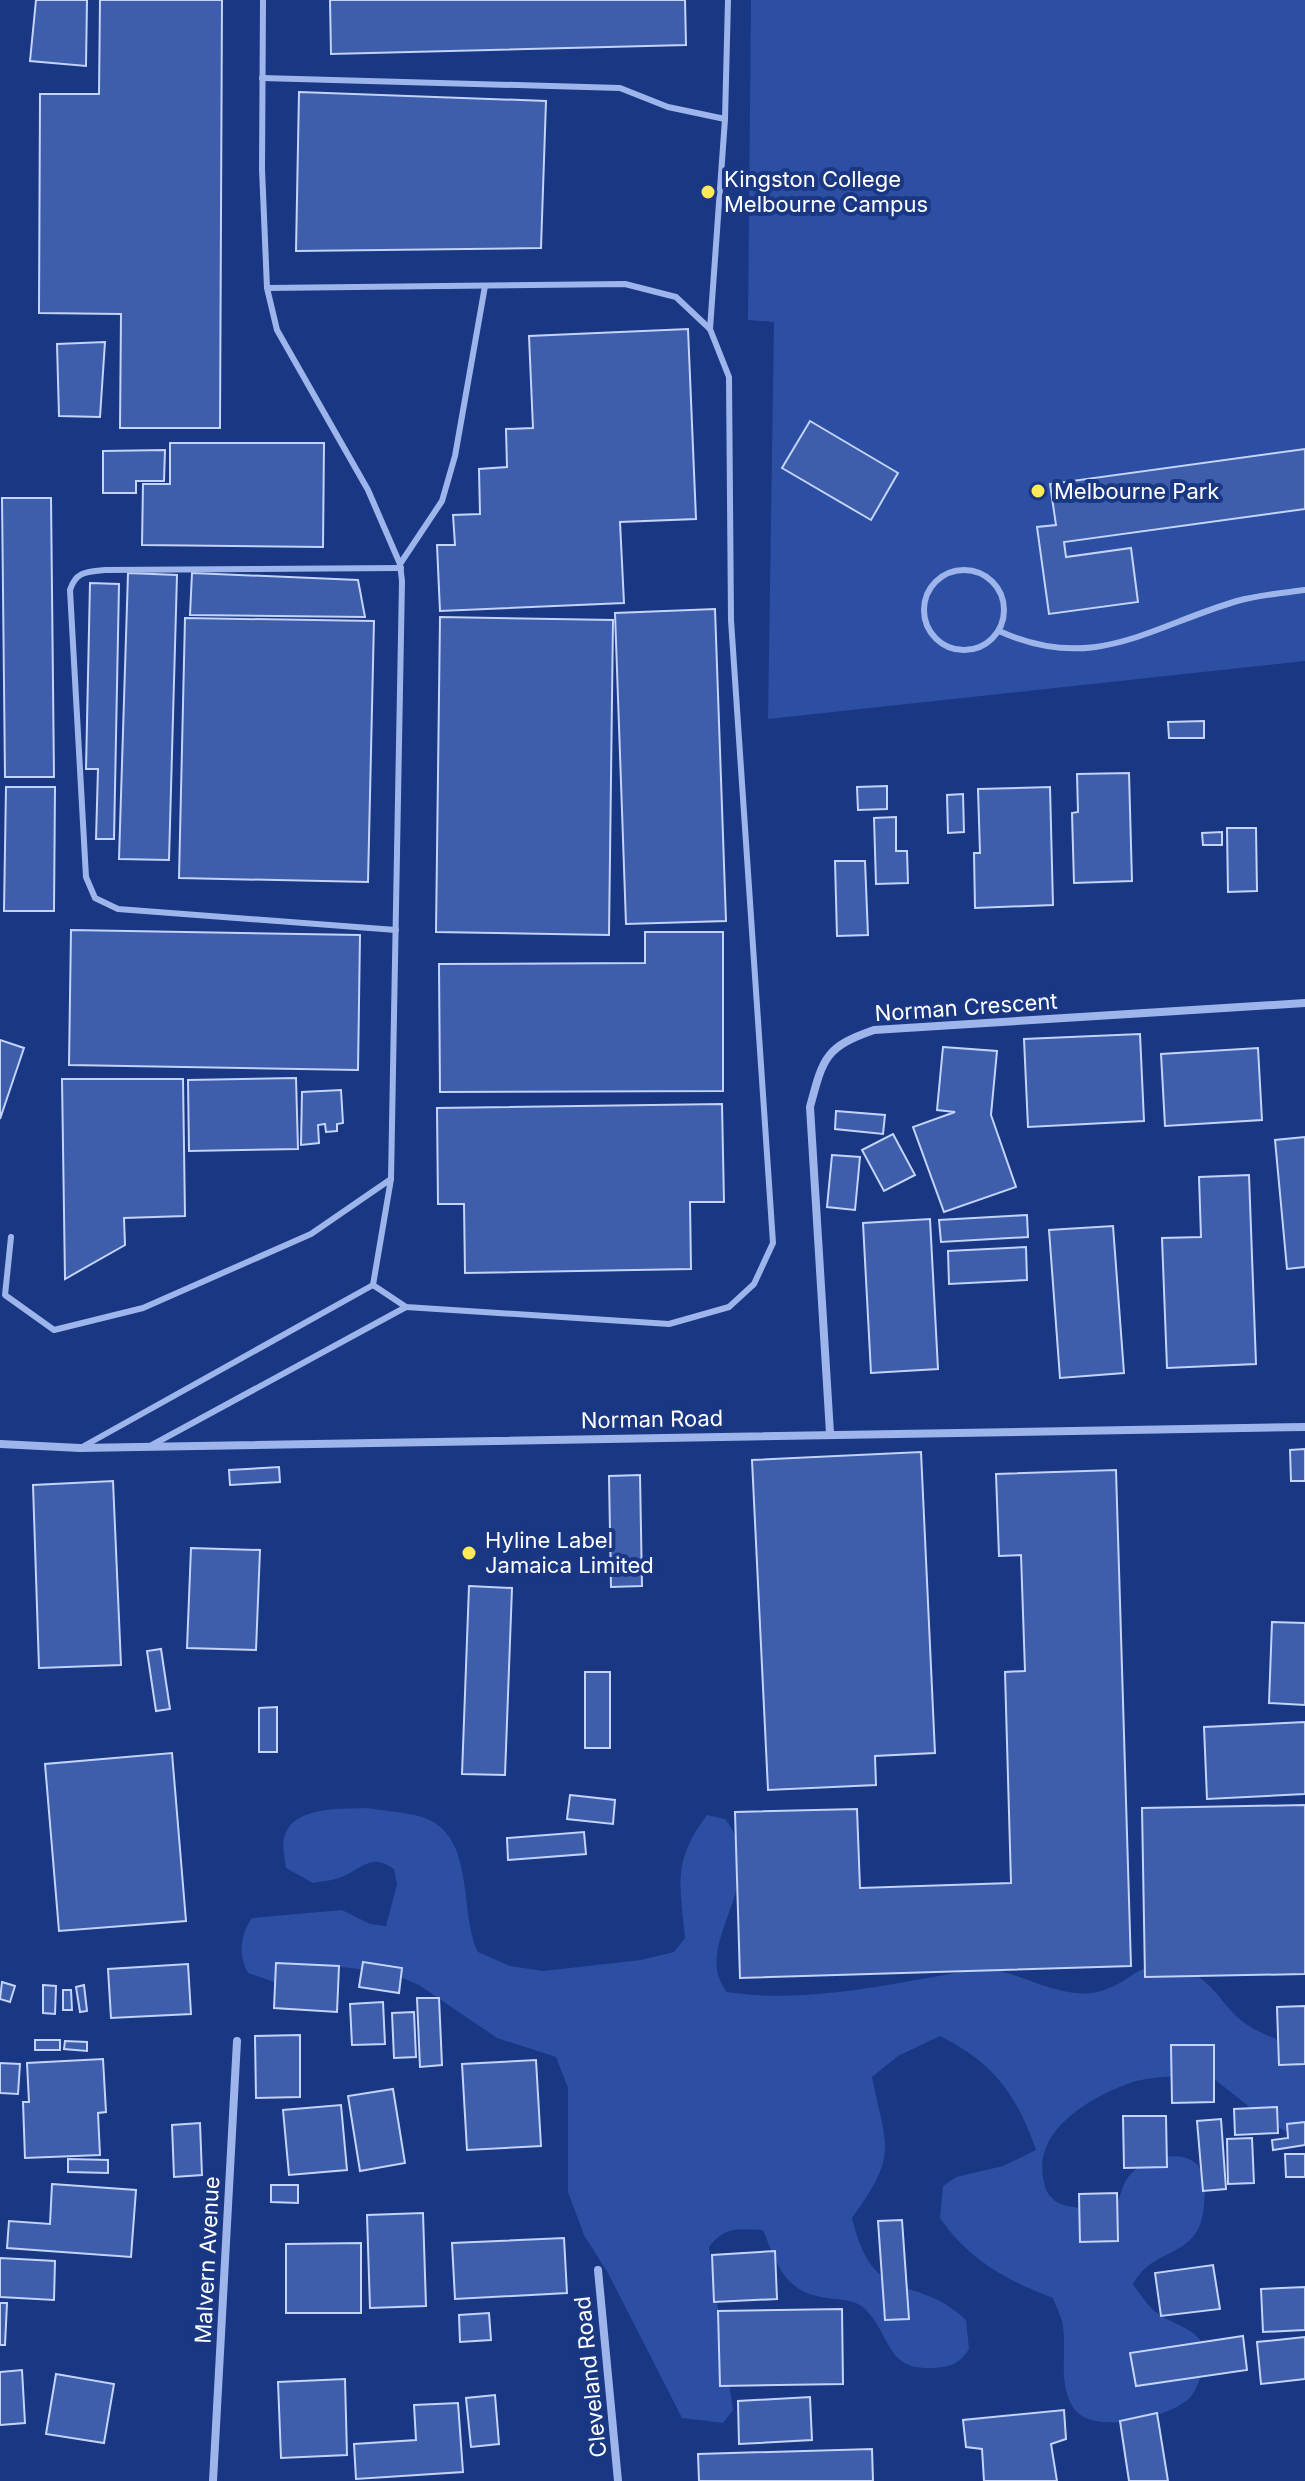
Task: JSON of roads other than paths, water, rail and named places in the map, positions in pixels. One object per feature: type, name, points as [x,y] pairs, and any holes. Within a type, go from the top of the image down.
[{"type":"street","name":"Norman Crescent","points":[[830,1433],[810,1107],[820,1069],[840,1042],[874,1030],[1305,1003]]},
{"type":"street","name":"Norman Road","points":[[0,1444],[80,1448],[1305,1427]]},
{"type":"street","name":"Malvern Avenue","points":[[213,2481],[237,2041]]},
{"type":"street","name":"Cleveland Road","points":[[598,2270],[618,2481]]},
{"type":"lane","points":[[263,0],[267,288],[277,330],[368,490],[401,566],[403,662],[391,1179],[373,1285]]},
{"type":"lane","points":[[710,329],[725,119],[728,0]]},
{"type":"lane","points":[[262,78],[620,88],[668,107],[725,119]]},
{"type":"lane","points":[[267,288],[625,284],[676,297],[710,329],[729,377],[731,620],[773,1243],[754,1284],[729,1307],[669,1324],[406,1307],[373,1285]]},
{"type":"lane","points":[[401,566],[442,501],[455,456],[485,286]]},
{"type":"lane","points":[[396,930],[118,909],[95,898],[86,877],[70,590],[73,579],[81,573],[105,570],[401,566]]},
{"type":"lane","points":[[965,570],[985,575],[1000,590],[1005,611],[999,631],[984,646],[964,651],[943,645],[929,630],[924,610],[929,589],[944,575],[965,570]]},
{"type":"lane","points":[[999,631],[1017,639],[1074,650],[1113,646],[1239,600],[1305,590]]},
{"type":"lane","points":[[11,1237],[5,1295],[54,1330],[143,1308],[311,1234],[391,1179]]},
{"type":"lane","points":[[80,1448],[373,1285]]},
{"type":"lane","points":[[151,1446],[406,1307]]},
{"type":"place","name":"Kingston College Melbourne Campus","points":[[708,192]]},
{"type":"place","name":"Melbourne Park","points":[[1038,491]]},
{"type":"place","name":"Hyline Label Jamaica Limited","points":[[469,1553]]}]
